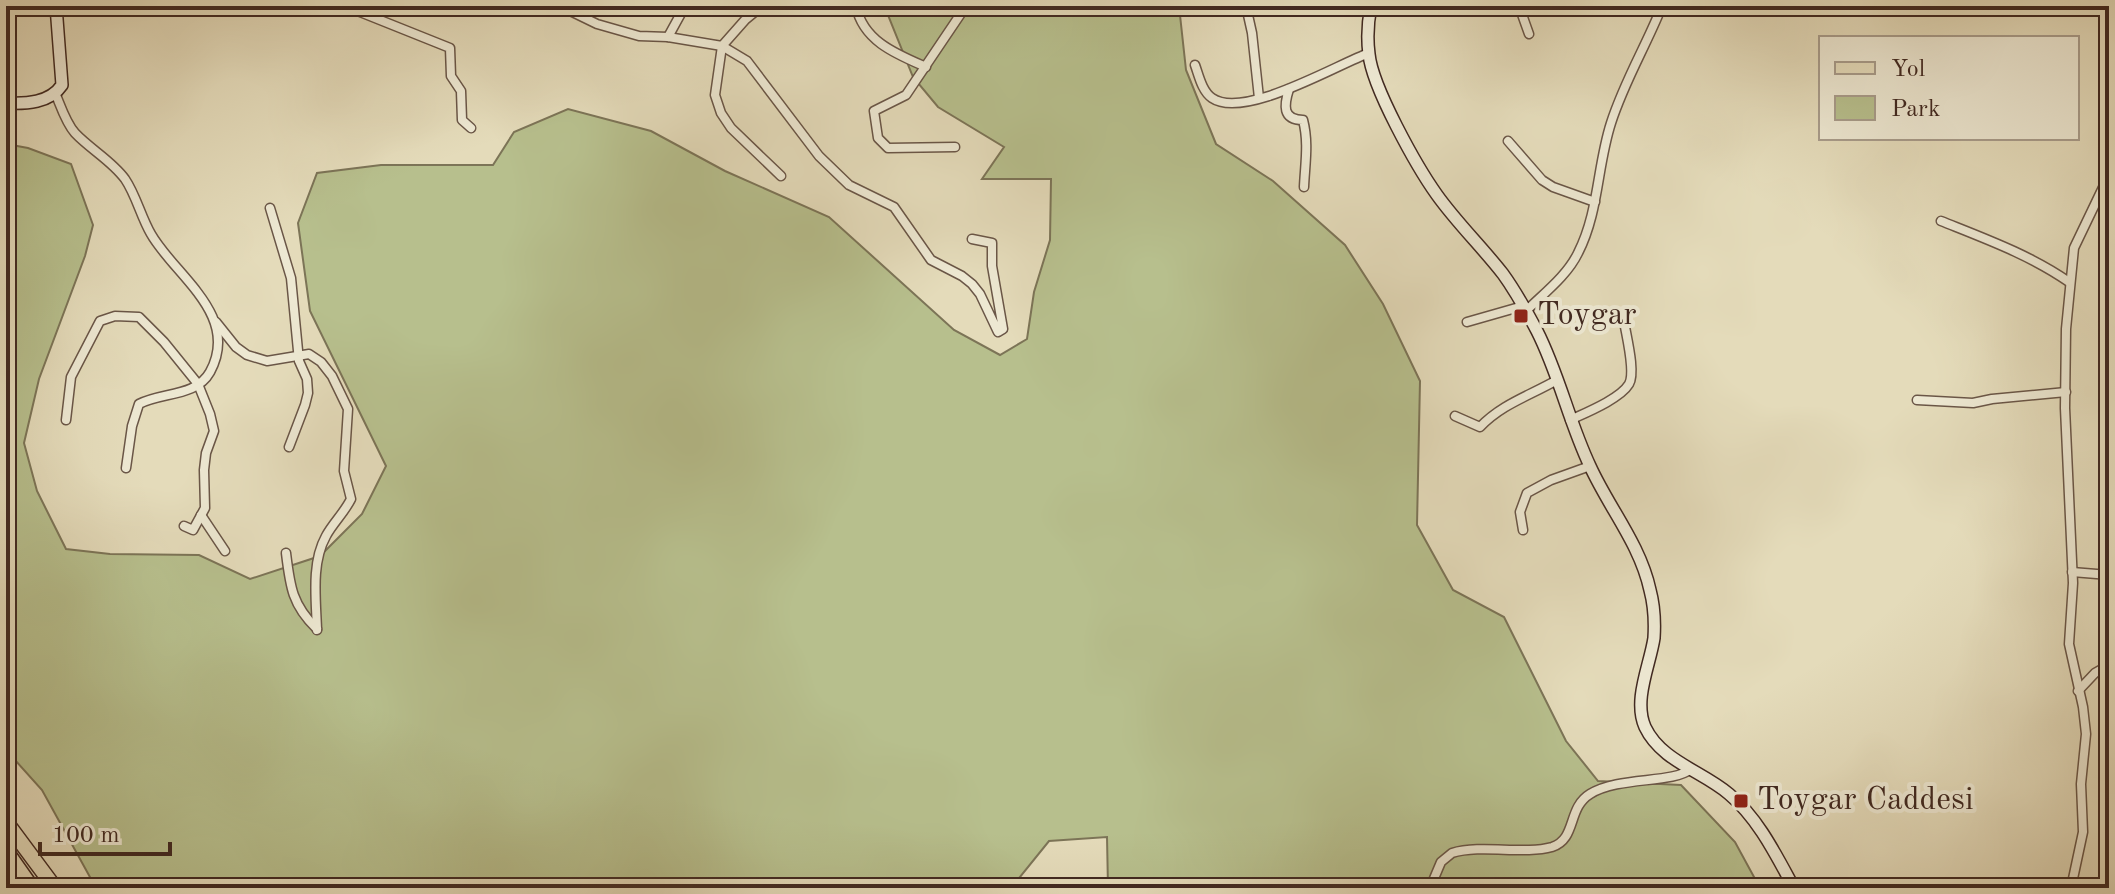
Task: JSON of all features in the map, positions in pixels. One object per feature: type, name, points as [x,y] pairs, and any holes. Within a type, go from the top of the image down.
[{"type":"highway","points":[[6,822],[55,888]]},
{"type":"highway","points":[[6,851],[32,888]]},
{"type":"main road","points":[[6,103],[19,104],[56,95],[62,85],[56,6]]},
{"type":"main road","points":[[1371,6],[1369,53],[1389,108],[1437,195],[1503,275],[1536,330],[1590,466],[1609,506],[1637,548],[1651,591],[1654,635],[1641,701],[1643,720],[1657,744],[1728,793],[1750,816],[1794,888]]},
{"type":"main road","points":[[2103,888],[2109,880]]},
{"type":"street","points":[[345,6],[450,48],[451,76],[461,91],[462,120],[471,128]]},
{"type":"street","points":[[560,6],[597,24],[639,36],[668,37],[722,46],[747,61],[819,156],[849,185],[894,207],[931,260],[972,284],[998,332],[1003,329],[992,266],[992,243],[972,239]]},
{"type":"street","points":[[668,37],[685,6]]},
{"type":"street","points":[[762,6],[722,46],[715,87],[716,104],[731,128],[781,176]]},
{"type":"street","points":[[856,6],[866,31],[896,54],[926,67]]},
{"type":"street","points":[[955,147],[888,148],[878,138],[874,111],[906,95],[966,6]]},
{"type":"street","points":[[1246,6],[1259,98]]},
{"type":"street","points":[[1519,6],[1529,34]]},
{"type":"street","points":[[1467,322],[1524,309],[1567,271],[1578,255],[1595,202],[1609,129],[1623,86],[1662,6]]},
{"type":"street","points":[[1195,65],[1211,97],[1239,103],[1289,89],[1369,53]]},
{"type":"street","points":[[1289,89],[1284,109],[1290,118],[1303,120],[1305,128],[1308,149],[1304,187]]},
{"type":"street","points":[[56,95],[72,131],[125,179],[152,237],[193,286],[236,347],[247,355],[267,361],[309,354],[332,376],[344,398],[349,419],[344,471],[351,499],[319,551],[316,572],[317,630],[294,599],[286,553]]},
{"type":"street","points":[[1508,141],[1542,180],[1595,202]]},
{"type":"street","points":[[2071,888],[2083,832],[2081,784],[2086,734],[2069,644],[2072,572],[2066,392],[2069,282],[2074,248],[2109,175]]},
{"type":"street","points":[[270,208],[291,278],[298,356],[307,379],[308,393],[289,447]]},
{"type":"street","points":[[1941,221],[2021,254],[2069,282]]},
{"type":"street","points":[[66,420],[71,377],[100,321],[115,316],[139,317],[198,384],[214,431],[206,453],[205,508],[193,530],[184,526]]},
{"type":"street","points":[[1570,420],[1602,405],[1628,386],[1630,357],[1624,321]]},
{"type":"street","points":[[126,468],[132,426],[139,404],[159,395],[193,389],[209,373],[214,360],[216,322]]},
{"type":"street","points":[[1455,416],[1480,427],[1494,412],[1512,401],[1557,380]]},
{"type":"street","points":[[1917,400],[1973,403],[2066,392]]},
{"type":"street","points":[[1523,530],[1520,512],[1527,493],[1551,480],[1590,466]]},
{"type":"street","points":[[201,515],[225,551]]},
{"type":"street","points":[[2072,572],[2109,575]]},
{"type":"street","points":[[2078,691],[2095,673],[2109,665]]},
{"type":"street","points":[[1430,888],[1439,866],[1452,853],[1551,847],[1566,836],[1575,808],[1590,794],[1626,782],[1679,776],[1691,769]]},
{"type":"green space","points":[[894,6],[1179,6],[1186,70],[1216,144],[1273,181],[1345,245],[1383,304],[1420,381],[1417,525],[1453,590],[1504,617],[1566,741],[1598,781],[1681,785],[1735,842],[1760,888],[1108,888],[1107,837],[1049,841],[1011,888],[96,888],[42,790],[6,750],[6,144],[28,148],[71,164],[93,225],[85,256],[39,379],[24,443],[37,491],[66,549],[110,554],[199,555],[250,579],[320,556],[362,514],[386,466],[310,311],[298,223],[317,173],[381,165],[493,165],[514,132],[568,109],[651,131],[725,171],[829,217],[954,330],[1000,355],[1027,339],[1034,292],[1050,240],[1051,179],[982,179],[1004,147],[938,107],[913,77],[888,15]]},
{"type":"place","name":"Toygar","points":[[1521,316]]},
{"type":"place","name":"Toygar Caddesi","points":[[1741,801]]}]
